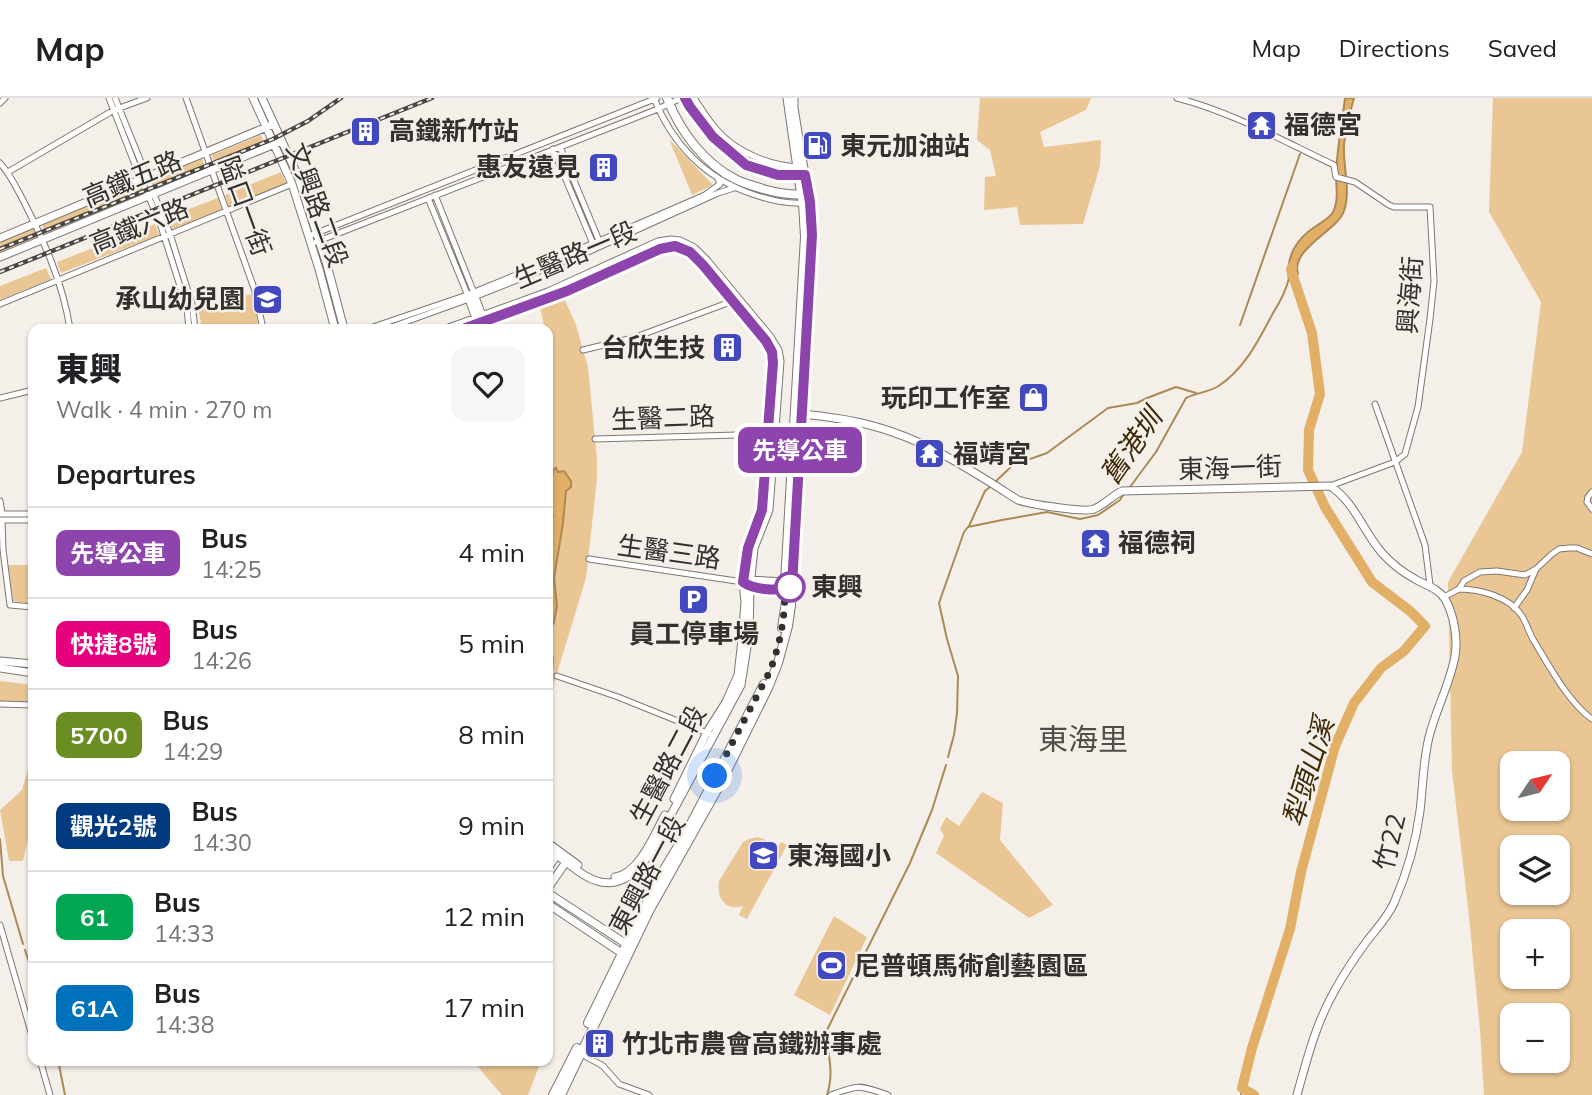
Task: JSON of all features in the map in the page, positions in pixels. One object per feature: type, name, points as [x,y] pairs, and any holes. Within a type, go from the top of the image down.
[{"type":"main road","points":[[683,98],[713,137],[746,165],[778,175],[801,171]]},
{"type":"main road","points":[[668,101],[675,117],[698,151],[717,167],[738,181],[776,193],[806,198]]},
{"type":"main road","name":"東興路一段","points":[[577,1052],[624,955],[729,769],[768,688],[788,626],[806,237],[806,198],[801,171]]},
{"type":"main road","points":[[553,1095],[577,1052]]},
{"type":"main road","points":[[561,1095],[577,1052]]},
{"type":"street","points":[[0,103],[5,98]]},
{"type":"street","points":[[109,98],[117,109]]},
{"type":"street","points":[[115,98],[117,109],[162,219],[187,308],[189,324]]},
{"type":"street","points":[[8,172],[117,109],[147,98]]},
{"type":"street","name":"隘口一街","points":[[186,98],[255,291],[262,324]]},
{"type":"street","name":"文興路二段","points":[[253,98],[327,265],[343,324]]},
{"type":"street","name":"文興路二段","points":[[262,98],[297,174],[334,324]]},
{"type":"street","points":[[314,238],[655,98],[665,122],[704,170],[734,188],[774,201],[806,198]]},
{"type":"street","points":[[314,238],[431,197],[658,109],[668,101],[683,98]]},
{"type":"street","points":[[694,98],[717,131],[735,145],[753,156],[801,171]]},
{"type":"street","name":"東興路一段","points":[[788,98],[801,171]]},
{"type":"street","name":"東興路一段","points":[[794,98],[801,171]]},
{"type":"street","name":"興海街","points":[[1177,98],[1244,122],[1334,165],[1336,177],[1355,182],[1389,205],[1430,206],[1434,281],[1418,407],[1405,454],[1395,462]]},
{"type":"street","name":"高鐵五路","points":[[0,238],[274,124]]},
{"type":"street","name":"高鐵五路","points":[[0,257],[282,141]]},
{"type":"street","points":[[556,148],[597,245]]},
{"type":"street","points":[[0,163],[8,172],[36,225],[58,279],[69,324]]},
{"type":"street","points":[[597,245],[705,195],[720,184],[718,179]]},
{"type":"street","name":"高鐵六路","points":[[0,304],[292,184]]},
{"type":"street","points":[[399,324],[734,188]]},
{"type":"street","points":[[431,197],[480,320]]},
{"type":"street","points":[[167,235],[192,304],[194,324]]},
{"type":"street","name":"生醫路一段","points":[[472,324],[604,271],[658,243],[680,240],[701,254],[735,300],[770,337],[778,350],[780,361],[762,510],[748,548],[748,583]]},
{"type":"street","points":[[383,324],[471,296]]},
{"type":"street","points":[[583,350],[633,338],[735,300]]},
{"type":"street","name":"生醫路一段","points":[[465,324],[480,320]]},
{"type":"street","points":[[0,398],[28,391]]},
{"type":"street","points":[[1375,404],[1425,545],[1430,585]]},
{"type":"street","name":"東海一街","points":[[799,414],[848,420],[888,429],[935,449],[1018,500],[1030,504],[1088,511],[1126,491],[1331,486]]},
{"type":"street","name":"生醫二路","points":[[595,439],[771,434]]},
{"type":"street","points":[[1331,486],[1395,462]]},
{"type":"street","points":[[1331,486],[1345,497],[1366,532],[1383,554],[1401,570],[1430,585],[1444,597],[1459,589],[1471,589],[1507,602],[1521,614],[1532,638],[1572,700],[1592,719]]},
{"type":"street","points":[[1592,492],[1587,502],[1592,509]]},
{"type":"street","points":[[0,501],[10,605],[28,607]]},
{"type":"street","points":[[1,517],[28,514]]},
{"type":"street","points":[[1,517],[28,520]]},
{"type":"street","points":[[1459,589],[1464,581],[1480,572],[1497,571],[1525,575],[1559,549],[1577,548],[1592,554]]},
{"type":"street","name":"生醫三路","points":[[589,559],[748,583]]},
{"type":"street","points":[[1514,608],[1527,590],[1536,569]]},
{"type":"street","points":[[748,583],[788,586]]},
{"type":"street","name":"生醫路二段","points":[[553,848],[587,877],[606,883],[622,881],[642,866],[738,675],[748,583]]},
{"type":"street","name":"竹22","points":[[1297,1095],[1319,1023],[1335,991],[1365,944],[1385,919],[1413,849],[1430,735],[1455,655],[1456,637],[1444,597]]},
{"type":"street","points":[[0,661],[28,664]]},
{"type":"street","points":[[0,668],[28,672]]},
{"type":"street","points":[[557,676],[710,734]]},
{"type":"street","points":[[0,704],[28,705]]},
{"type":"street","name":"生醫路二段","points":[[553,852],[562,857]]},
{"type":"street","points":[[553,864],[562,857]]},
{"type":"street","points":[[553,877],[562,857]]},
{"type":"street","points":[[553,896],[629,946]]},
{"type":"street","points":[[553,907],[624,955]]},
{"type":"street","points":[[0,925],[28,1022]]},
{"type":"street","points":[[577,1052],[603,1066],[619,1084],[649,1095]]},
{"type":"street","points":[[42,1066],[50,1095]]},
{"type":"street","points":[[832,1095],[855,1086],[863,1086],[888,1095]]},
{"type":"shaded area","points":[[980,98],[1091,98],[1086,110],[1040,132],[1044,147],[1101,140],[1100,166],[1083,224],[1020,225],[1017,207],[984,210],[985,177],[996,176],[990,150],[977,140]]},
{"type":"shaded area","points":[[1345,98],[1354,98],[1344,146],[1347,195],[1344,211],[1333,225],[1307,248],[1297,265],[1298,274],[1293,280],[1289,280],[1289,264],[1298,242],[1330,216],[1335,208],[1337,155]]},
{"type":"shaded area","points":[[1493,98],[1592,98],[1592,1095],[1484,1095],[1468,907],[1452,771],[1448,582],[1522,452],[1541,302],[1489,212]]},
{"type":"shaded area","points":[[261,135],[265,144],[215,164],[212,155]]},
{"type":"shaded area","points":[[669,139],[713,185],[692,195]]},
{"type":"shaded area","points":[[202,158],[205,168],[156,188],[153,178]]},
{"type":"shaded area","points":[[281,172],[286,184],[229,207],[225,195]]},
{"type":"shaded area","points":[[139,184],[144,195],[46,233],[42,225]]},
{"type":"shaded area","points":[[218,198],[222,211],[172,229],[168,217]]},
{"type":"shaded area","points":[[155,224],[159,235],[61,273],[57,262]]},
{"type":"shaded area","points":[[33,227],[37,237],[0,253],[0,241]]},
{"type":"shaded area","points":[[46,268],[51,279],[0,300],[0,286]]},
{"type":"shaded area","points":[[252,294],[258,324],[201,324],[198,307]]},
{"type":"shaded area","points":[[564,298],[576,325],[588,367],[597,460],[586,578],[553,687],[553,324],[544,324],[540,308]]},
{"type":"shaded area","points":[[556,468],[558,472],[564,471],[571,481],[571,487],[566,491],[554,578],[557,606],[553,624],[553,515],[553,470]]},
{"type":"shaded area","points":[[8,565],[28,565],[28,603],[13,601]]},
{"type":"shaded area","points":[[0,681],[28,684],[28,703],[0,702]]},
{"type":"shaded area","points":[[28,769],[28,839],[23,861],[9,861],[0,810],[22,790]]},
{"type":"shaded area","points":[[982,792],[1003,803],[1000,840],[1053,905],[1029,918],[936,853],[944,836],[940,829],[946,817],[959,826]]},
{"type":"shaded area","points":[[757,837],[768,842],[775,852],[781,842],[787,845],[747,919],[739,915],[743,906],[731,907],[723,902],[718,887],[743,842]]},
{"type":"shaded area","name":"尼普頓馬術創藝園區","points":[[834,916],[867,937],[830,1015],[794,995]]},
{"type":"shaded area","points":[[477,1066],[539,1066],[528,1095],[502,1095]]},
{"type":"waterway","points":[[1240,325],[1300,154]]},
{"type":"waterway","name":"犁頭山溪","points":[[1254,1095],[1242,1088],[1290,929],[1301,872],[1335,746],[1354,703],[1381,668],[1404,651],[1425,626],[1372,582],[1325,507],[1308,470],[1309,430],[1320,394],[1312,333],[1292,267]]},
{"type":"waterway","name":"舊港圳","points":[[1130,487],[1156,452],[1186,398],[1217,387],[1243,363],[1280,301],[1289,278]]},
{"type":"waterway","name":"舊港圳","points":[[995,482],[1013,465],[1047,453],[1108,408],[1137,403],[1176,387],[1196,393]]},
{"type":"waterway","name":"舊港圳","points":[[969,526],[985,491],[991,486]]},
{"type":"waterway","name":"舊港圳","points":[[948,757],[957,713],[958,676],[939,603],[964,532],[968,527],[1047,512],[1080,519],[1098,515],[1120,500],[1124,494]]},
{"type":"waterway","name":"舊港圳","points":[[827,1095],[830,1072],[825,1034],[910,863],[932,810],[946,765]]},
{"type":"waterway","points":[[0,839],[3,876],[23,944]]},
{"type":"waterway","points":[[25,950],[28,959]]},
{"type":"waterway","points":[[59,1066],[65,1095]]},
{"type":"waterway","name":"犁頭山溪","points":[[1241,1095],[1242,1088]]},
{"type":"railway","points":[[0,249],[273,139],[308,121],[341,98]]},
{"type":"railway","points":[[0,272],[432,98]]},
{"type":"bus line","name":"先導公車","points":[[478,324],[567,291],[660,249],[675,246],[690,252],[766,341],[772,352],[762,510],[748,548],[743,582],[750,587],[785,590],[792,586],[812,235],[805,175],[778,175],[746,165],[713,137],[685,98]]},
{"type":"place","name":"福德宮","points":[[1261,125]]},
{"type":"place","name":"高鐵新竹站","points":[[366,131]]},
{"type":"place","name":"東元加油站","points":[[817,146]]},
{"type":"place","name":"惠友遠見","points":[[603,167]]},
{"type":"place","name":"承山幼兒園","points":[[268,299]]},
{"type":"place","name":"台欣生技","points":[[728,348]]},
{"type":"place","name":"玩印工作室","points":[[1034,398]]},
{"type":"place","name":"福靖宮","points":[[930,454]]},
{"type":"place","name":"福德祠","points":[[1095,543]]},
{"type":"place","name":"東興","points":[[790,587]]},
{"type":"place","name":"員工停車場","points":[[694,599]]},
{"type":"place","name":"東海國小","points":[[764,856]]},
{"type":"place","name":"尼普頓馬術創藝園區","points":[[831,966]]},
{"type":"place","name":"竹北市農會高鐵辦事處","points":[[599,1044]]},
{"type":"district","name":"東海里","points":[[1083,740]]},
{"type":"route","points":[[715,776],[775,658],[783,625],[785,590],[792,586],[790,587]]}]
